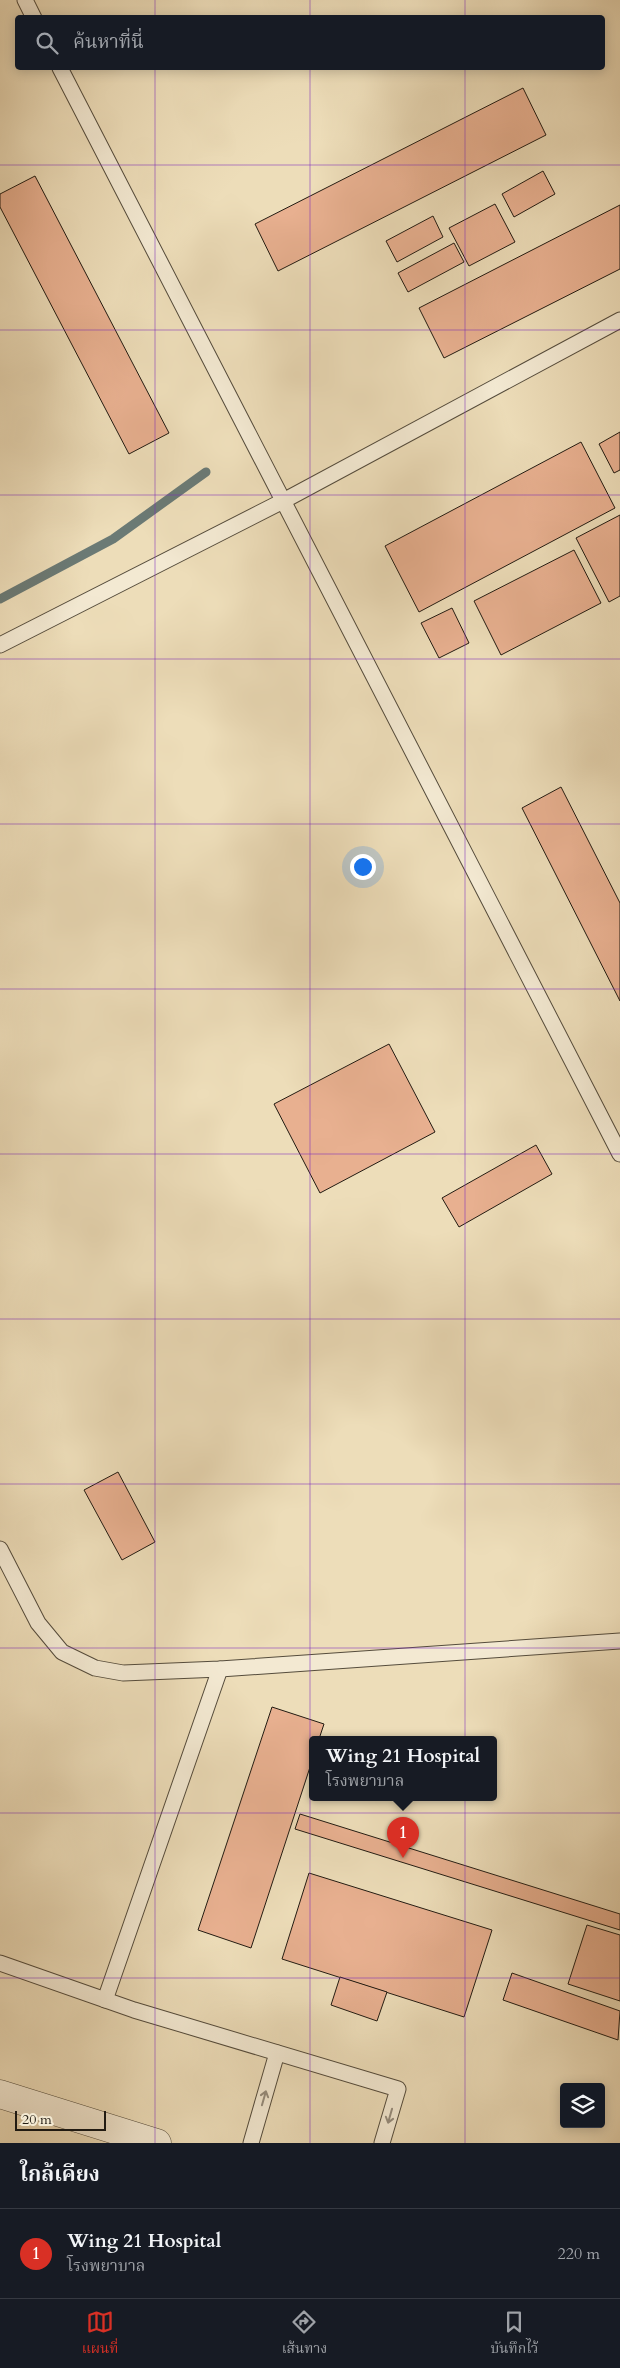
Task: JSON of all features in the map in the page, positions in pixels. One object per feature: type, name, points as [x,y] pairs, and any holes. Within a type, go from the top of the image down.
[{"type":"street","points":[[0,2094],[157,2143]]},
{"type":"lane","points":[[25,0],[32,15]]},
{"type":"lane","points":[[61,70],[620,1154]]},
{"type":"lane","points":[[0,645],[284,500],[620,320]]},
{"type":"lane","points":[[0,1549],[38,1623],[62,1652],[94,1668],[123,1673],[620,1641]]},
{"type":"lane","points":[[105,2000],[220,1668]]},
{"type":"lane","points":[[0,1962],[105,2000],[398,2089],[382,2143]]},
{"type":"lane","points":[[251,2143],[277,2053]]},
{"type":"building","points":[[523,88],[546,135],[278,271],[255,224]]},
{"type":"building","points":[[543,171],[555,194],[514,217],[502,194]]},
{"type":"building","points":[[35,176],[169,433],[129,454],[0,207],[0,194]]},
{"type":"building","points":[[495,204],[515,242],[469,266],[449,228]]},
{"type":"building","points":[[620,205],[620,269],[444,358],[419,308]]},
{"type":"building","points":[[433,216],[443,237],[397,262],[386,241]]},
{"type":"building","points":[[454,243],[464,262],[408,292],[398,273]]},
{"type":"building","points":[[620,432],[620,470],[614,473],[599,444]]},
{"type":"building","points":[[581,442],[615,508],[419,612],[385,546]]},
{"type":"building","points":[[620,515],[620,596],[609,602],[576,538]]},
{"type":"building","points":[[574,550],[601,603],[501,655],[474,601]]},
{"type":"building","points":[[452,608],[469,643],[439,658],[421,623]]},
{"type":"building","points":[[561,787],[620,903],[620,1001],[522,808]]},
{"type":"building","points":[[389,1044],[435,1132],[320,1193],[274,1104]]},
{"type":"building","points":[[536,1145],[552,1174],[459,1227],[442,1198]]},
{"type":"building","points":[[118,1472],[155,1542],[122,1560],[84,1490]]},
{"type":"building","points":[[272,1707],[324,1724],[320,1736],[309,1736],[309,1770],[251,1948],[198,1930]]},
{"type":"building","points":[[300,1814],[620,1914],[620,1930],[295,1829]]},
{"type":"building","points":[[309,1873],[492,1930],[464,2017],[282,1959]]},
{"type":"building","points":[[587,1925],[620,1935],[620,2001],[568,1984]]},
{"type":"building","points":[[512,1973],[620,2011],[618,2040],[503,2000]]},
{"type":"building","points":[[340,1977],[387,1992],[377,2021],[331,2005]]},
{"type":"waterway","points":[[0,599],[113,539],[206,472]]},
{"type":"place","name":"Wing 21 Hospital","points":[[403,1858]]}]
